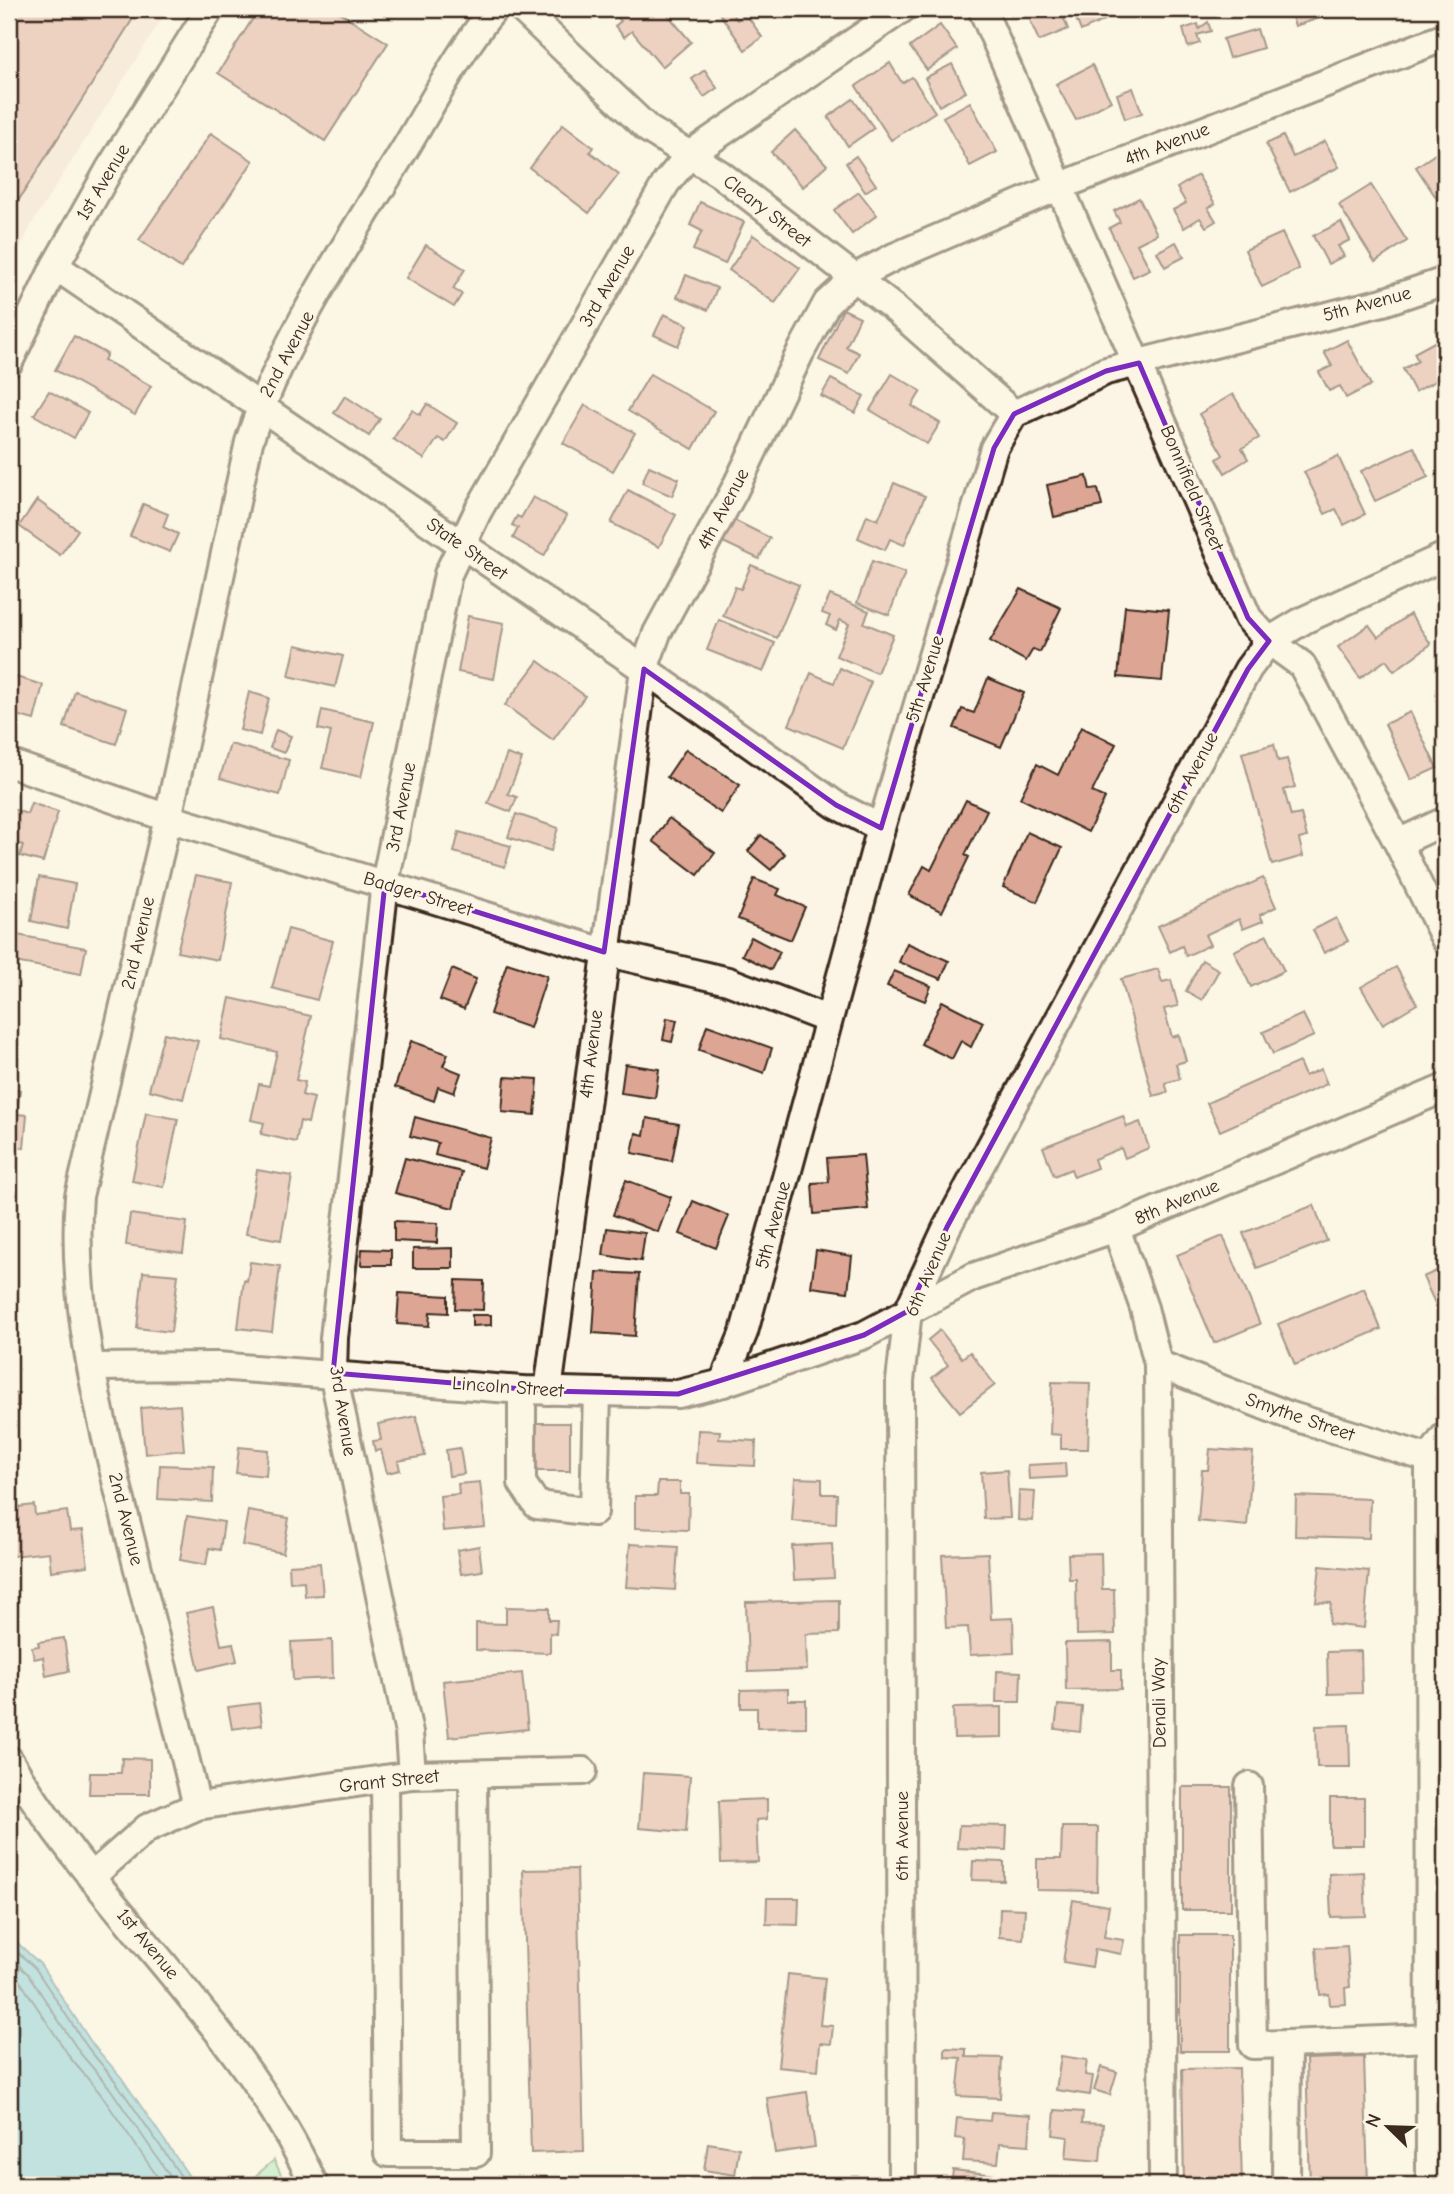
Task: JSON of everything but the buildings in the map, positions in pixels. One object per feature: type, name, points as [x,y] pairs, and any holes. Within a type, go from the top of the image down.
[{"type":"street","name":"1st Avenue","points":[[9,362],[54,266],[109,170],[210,9]]},
{"type":"street","name":"2nd Avenue","points":[[197,1806],[105,1436],[76,1238],[79,1196],[168,818],[246,454],[259,409],[273,374],[373,203],[494,9]]},
{"type":"street","name":"Cleary Street","points":[[522,9],[648,129],[720,174],[894,308],[1014,414]]},
{"type":"street","name":"3rd Avenue","points":[[412,1775],[409,1733],[333,1373],[334,1338],[385,883],[448,574],[459,545],[666,183],[689,155],[902,9]]},
{"type":"street","name":"Bonnifield Street","points":[[982,9],[1058,187],[1139,363],[1248,618],[1269,641],[1302,665],[1398,843],[1445,939]]},
{"type":"street","name":"4th Avenue","points":[[597,1392],[594,1512],[537,1505],[522,1483],[604,952],[644,669],[657,633],[734,491],[827,303],[854,278],[894,257],[1058,187],[1445,37]]},
{"type":"street","name":"State Street","points":[[54,266],[259,409],[310,439],[459,545],[644,669],[836,806],[881,828]]},
{"type":"street","name":"5th Avenue","points":[[723,1383],[744,1332],[881,828],[994,448],[1014,414],[1106,371],[1383,302],[1445,281]]},
{"type":"street","name":"6th Avenue","points":[[902,2185],[900,1381],[908,1311],[953,1215],[1248,669],[1269,641],[1304,620],[1445,556]]},
{"type":"street","name":"Badger Street","points":[[9,764],[168,818],[604,952],[728,981],[827,1019]]},
{"type":"street","points":[[1398,843],[1445,821]]},
{"type":"street","name":"8th Avenue","points":[[908,1311],[973,1277],[1116,1228],[1445,1088]]},
{"type":"street","name":"Denali Way","points":[[1116,1228],[1144,1308],[1158,1364],[1163,2185]]},
{"type":"street","name":"Lincoln Street","points":[[93,1367],[217,1366],[333,1373],[535,1391],[678,1394],[723,1383],[864,1335],[908,1311]]},
{"type":"street","name":"Smythe Street","points":[[1158,1364],[1288,1415],[1437,1461]]},
{"type":"street","points":[[1430,2185],[1437,1461],[1445,1436]]},
{"type":"street","name":"1st Avenue","points":[[9,1760],[45,1820],[198,2003],[288,2130],[314,2185]]},
{"type":"street","name":"Grant Street","points":[[197,1806],[412,1775],[583,1772]]},
{"type":"street","points":[[385,1779],[388,2153],[476,2153],[473,1774]]},
{"type":"street","points":[[1249,1786],[1253,2045],[1430,2038]]},
{"type":"street","points":[[91,1877],[147,1828],[197,1806]]},
{"type":"street","points":[[1286,2185],[1287,2044]]},
{"type":"highlighted area","points":[[1139,363],[1248,618],[1269,641],[1248,669],[947,1227],[908,1311],[864,1335],[678,1394],[548,1391],[333,1373],[385,883],[604,952],[644,669],[836,805],[881,828],[994,448],[1014,414],[1106,371]]},
{"type":"shaded area","points":[[9,9],[168,9],[34,220],[9,269]]},
{"type":"green space","points":[[274,2160],[286,2185],[245,2185]]},
{"type":"water","points":[[9,1935],[40,1964],[93,2045],[121,2077],[195,2185],[9,2185]]}]
